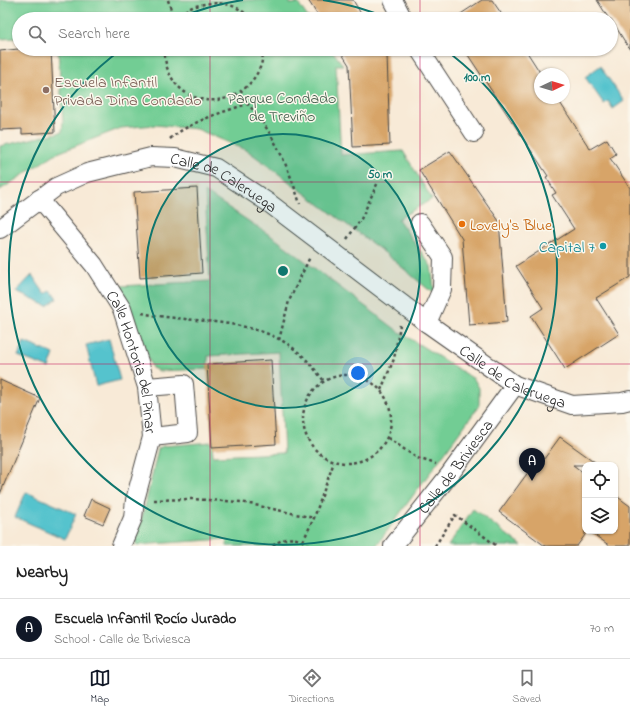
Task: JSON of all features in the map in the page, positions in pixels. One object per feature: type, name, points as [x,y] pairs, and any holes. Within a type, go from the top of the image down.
[{"type":"street","points":[[393,0],[399,12]]},
{"type":"street","points":[[424,56],[474,133]]},
{"type":"street","name":"Calle de Caleruega","points":[[0,229],[56,187],[88,173],[151,157],[175,158],[216,168],[243,184],[427,323],[515,385],[572,405],[622,402],[630,400]]},
{"type":"street","name":"Calle Hontoria del Pinar","points":[[39,199],[94,265],[122,309],[147,387],[152,436],[135,500],[134,518],[121,546]]},
{"type":"street","points":[[420,223],[444,257],[442,289],[427,323]]},
{"type":"street","points":[[147,387],[184,384],[188,433],[152,436]]},
{"type":"street","name":"Calle de Briviesca","points":[[393,546],[450,474],[515,385]]},
{"type":"path","points":[[168,0],[172,12]]},
{"type":"path","points":[[184,12],[189,8],[207,2],[224,3],[236,7],[242,12]]},
{"type":"path","points":[[165,56],[168,70],[178,86],[194,97],[208,101],[222,100],[238,95],[251,84],[260,70],[261,56]]},
{"type":"path","points":[[238,95],[248,103],[261,119],[272,138],[294,184],[302,210],[293,221]]},
{"type":"path","points":[[151,157],[178,133],[248,103]]},
{"type":"path","points":[[336,254],[361,219],[378,182]]},
{"type":"path","points":[[279,340],[289,301],[318,241]]},
{"type":"path","points":[[381,390],[394,359],[404,306]]},
{"type":"path","points":[[122,309],[157,316],[248,326],[279,340],[297,351],[324,381]]},
{"type":"path","points":[[354,375],[371,381],[381,390],[389,403],[392,421],[388,438],[377,453],[365,460],[350,464],[334,462],[322,456],[312,446],[305,433],[303,416],[307,401],[313,390],[324,381],[337,376],[354,375]]},
{"type":"path","points":[[388,438],[417,458],[437,464],[450,474]]},
{"type":"path","points":[[303,541],[314,518],[334,462]]},
{"type":"path","points":[[135,500],[191,499],[241,502],[314,518]]},
{"type":"path","points":[[435,546],[455,515],[497,546]]},
{"type":"path","points":[[273,546],[281,540],[290,538],[303,541],[310,546]]},
{"type":"green space","points":[[0,0],[290,0],[290,4],[298,3],[304,12],[12,12],[12,38],[0,39]]},
{"type":"green space","name":"Parque Condado de Treviño","points":[[58,56],[336,56],[343,65],[336,65],[341,155],[403,151],[432,199],[398,219],[431,266],[435,295],[385,253],[248,151],[197,129],[155,125],[121,128],[55,154],[0,190],[0,146],[62,132],[63,122]]},
{"type":"green space","points":[[205,192],[277,240],[398,331],[474,379],[479,388],[479,406],[376,546],[227,546],[226,539],[136,545],[135,537],[144,511],[158,449],[163,446],[212,442],[213,456],[284,453],[279,352],[208,356],[208,369],[159,371],[152,368],[121,286],[210,281]]},
{"type":"green space","points":[[473,509],[522,546],[448,546]]},
{"type":"water","points":[[600,66],[624,101],[613,109],[608,101],[604,104],[585,77]]},
{"type":"water","points":[[32,275],[45,294],[51,291],[57,299],[47,306],[16,292]]},
{"type":"water","points":[[109,339],[120,380],[96,386],[86,345]]},
{"type":"water","points":[[24,342],[54,354],[49,368],[18,356]]},
{"type":"water","points":[[26,492],[76,514],[65,539],[15,517]]},
{"type":"building","points":[[308,0],[353,0],[360,12],[316,12]]},
{"type":"building","points":[[482,0],[492,0],[500,12],[464,12]]},
{"type":"building","points":[[597,0],[630,0],[630,50],[618,30],[618,12],[605,12]]},
{"type":"building","points":[[12,50],[12,56],[51,56],[55,132],[22,134],[22,129],[0,130],[0,51]]},
{"type":"building","points":[[343,56],[387,56],[390,145],[353,147],[349,65]]},
{"type":"building","points":[[469,56],[529,56],[537,68],[534,68],[534,104],[561,104],[590,149],[607,139],[616,154],[610,158],[630,188],[630,277],[596,298],[619,334],[565,369],[531,316],[543,308],[516,266],[574,229],[552,195],[556,193],[546,177],[548,176]]},
{"type":"building","points":[[450,151],[499,221],[507,322],[469,325],[462,239],[419,170]]},
{"type":"building","points":[[197,188],[202,273],[140,278],[134,192]]},
{"type":"building","points":[[271,360],[276,444],[212,448],[207,364]]},
{"type":"building","points":[[0,380],[40,398],[0,494]]},
{"type":"building","points":[[560,437],[595,462],[582,462],[582,465],[573,465],[582,472],[582,534],[585,535],[577,546],[545,546],[499,512],[537,460],[541,463]]},
{"type":"building","points":[[618,497],[630,506],[630,546],[610,546],[593,534],[618,534]]},
{"type":"building","points":[[91,499],[110,508],[103,524],[84,516]]},
{"type":"place","name":"Escuela Infantil Privada Dina Condado","points":[[46,90]]},
{"type":"place","name":"Lovely's Blue","points":[[462,224]]},
{"type":"place","name":"Capital 7","points":[[603,246]]},
{"type":"place","name":"Escuela Infantil Rocío Jurado","points":[[532,481]]}]
